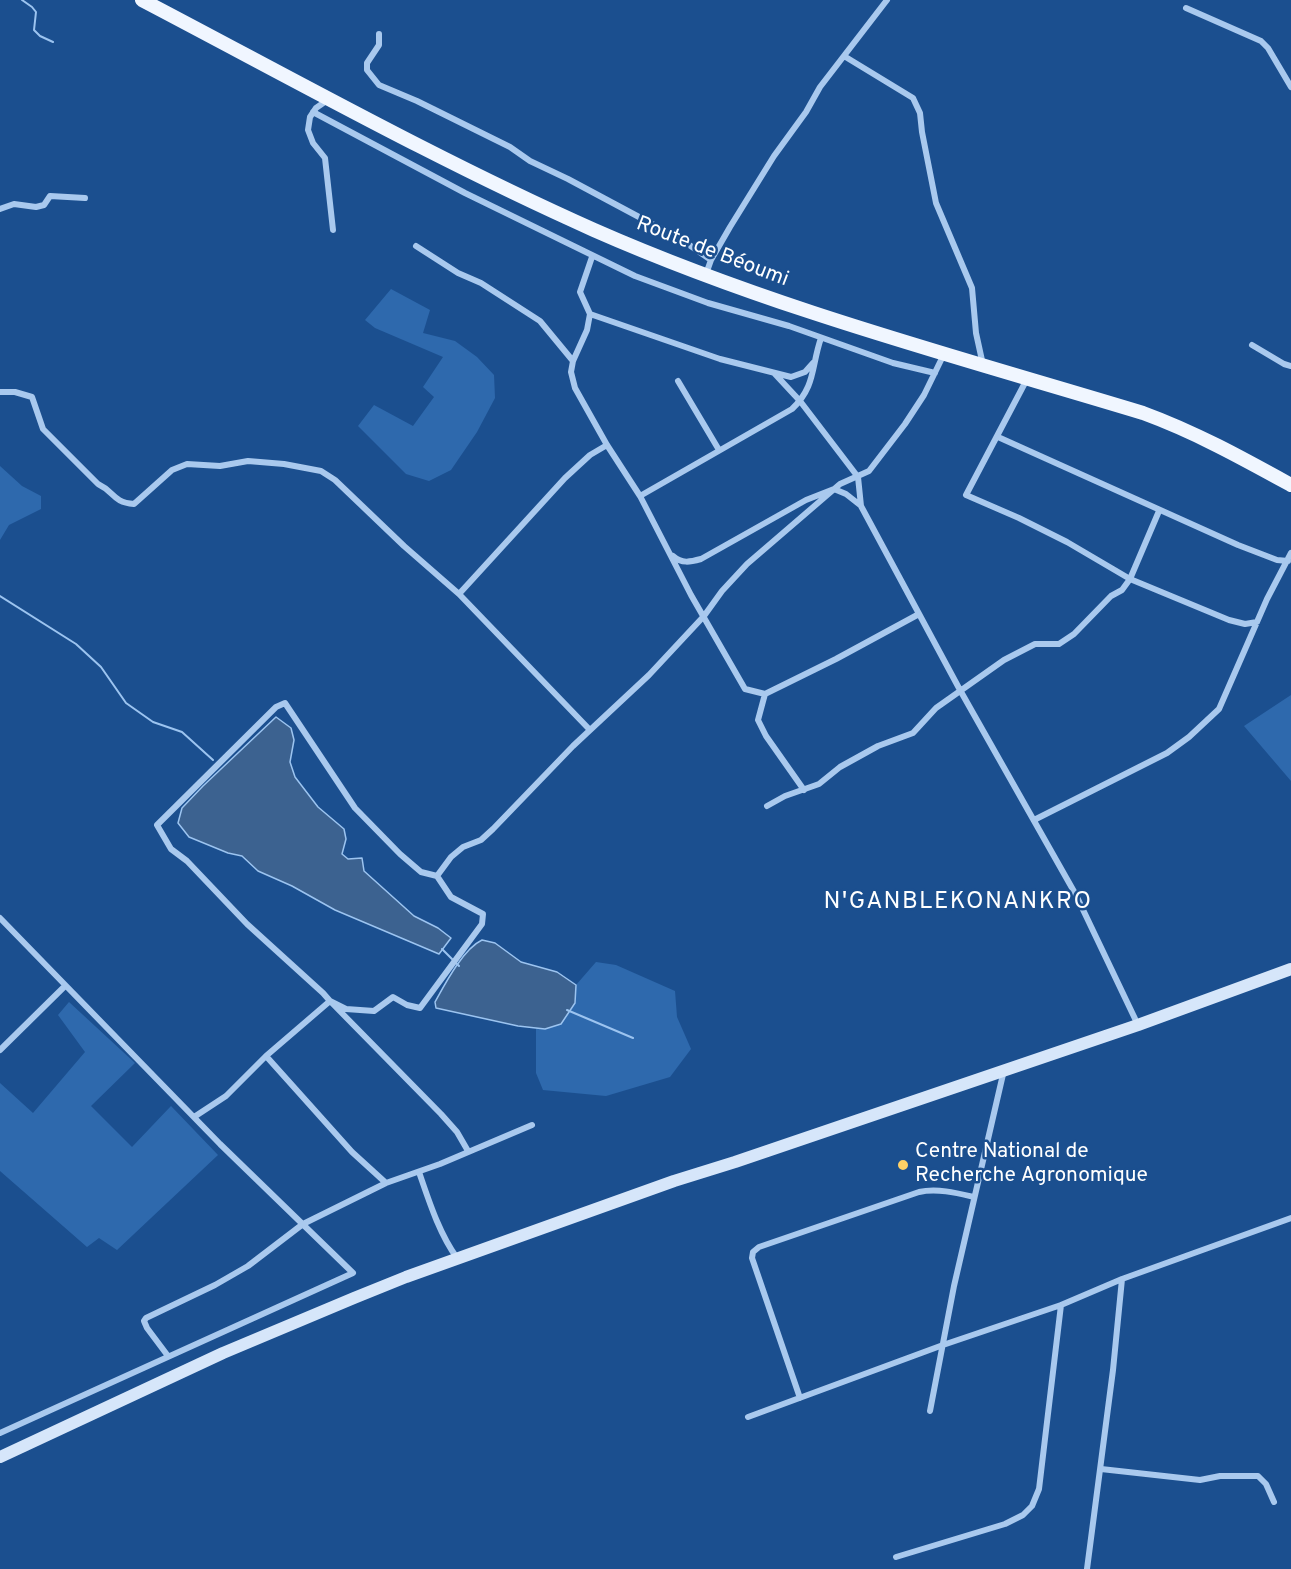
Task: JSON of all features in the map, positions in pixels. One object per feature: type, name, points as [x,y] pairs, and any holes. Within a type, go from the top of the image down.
[{"type":"main road","name":"Route de Béoumi","points":[[142,0],[504,188],[595,230],[786,304],[1143,412],[1230,451],[1291,485]]},
{"type":"main road","points":[[0,1457],[223,1353],[354,1298],[458,1258],[674,1180],[735,1162],[1138,1025],[1291,969]]},
{"type":"street","points":[[705,274],[711,260],[774,156],[844,56],[888,0]]},
{"type":"street","points":[[1186,8],[1261,41],[1268,48],[1291,87]]},
{"type":"street","points":[[379,34],[379,45],[367,63],[367,70],[380,85],[510,147],[530,161],[682,240],[711,260]]},
{"type":"street","points":[[844,56],[913,98],[920,113],[936,202],[972,288],[976,333],[984,365]]},
{"type":"street","points":[[329,99],[313,112],[308,130],[313,143],[325,158],[333,230]]},
{"type":"street","points":[[313,112],[455,188],[588,252],[592,257],[635,276],[698,299],[789,326],[893,363],[935,373]]},
{"type":"street","points":[[0,209],[14,204],[44,206],[50,196],[85,198]]},
{"type":"street","points":[[416,246],[458,273],[481,283],[540,321],[573,361]]},
{"type":"street","points":[[592,257],[580,292],[590,314],[587,330],[582,343],[576,349],[573,361],[571,372],[575,388],[607,445],[640,496],[704,616],[746,688],[765,694],[919,614]]},
{"type":"street","points":[[590,314],[720,359],[791,377],[804,372],[814,363]]},
{"type":"street","points":[[640,496],[778,418],[800,401],[810,388],[821,338]]},
{"type":"street","points":[[1252,345],[1291,366]]},
{"type":"street","points":[[437,876],[451,857],[487,834],[590,730],[649,675],[704,616],[722,591],[747,564],[840,484],[869,471],[924,395],[945,353]]},
{"type":"street","points":[[774,373],[800,401],[858,477],[861,506],[960,690],[1076,895],[1138,1025]]},
{"type":"street","points":[[1028,377],[966,495],[1067,542],[1130,579],[1229,620],[1245,624],[1257,622]]},
{"type":"street","points":[[678,381],[719,450]]},
{"type":"street","points":[[0,392],[15,392],[32,397],[44,429],[98,484],[106,488],[121,503],[134,504],[172,470],[188,464],[219,466],[259,461],[321,471],[335,480],[404,546],[459,594],[590,730]]},
{"type":"street","points":[[998,437],[1159,511],[1267,557],[1288,561]]},
{"type":"street","points":[[459,594],[565,478],[590,455],[607,445]]},
{"type":"street","points":[[669,552],[678,560],[687,563],[701,559],[806,500],[834,489],[846,494],[861,506]]},
{"type":"street","points":[[767,806],[785,796],[819,784],[840,767],[878,746],[913,733],[936,708],[1004,660],[1035,644],[1059,644],[1067,639],[1111,596],[1122,590],[1130,579],[1159,511]]},
{"type":"street","points":[[1034,820],[1167,753],[1190,737],[1219,709],[1257,622],[1291,553]]},
{"type":"street","points":[[765,694],[758,720],[766,736],[804,790]]},
{"type":"street","points":[[330,1001],[346,1009],[374,1011],[393,997],[407,1005],[420,1008],[482,924],[483,914],[451,897],[437,876],[421,872],[355,808],[285,703],[276,707],[157,825],[171,849],[188,861],[247,924],[330,1001],[441,1114],[457,1132],[468,1151]]},
{"type":"street","points":[[0,1433],[353,1273],[194,1118],[1,921]]},
{"type":"street","points":[[0,1050],[65,986]]},
{"type":"street","points":[[194,1118],[226,1096],[266,1056],[330,1001]]},
{"type":"street","points":[[266,1056],[352,1152],[386,1183]]},
{"type":"street","points":[[930,1411],[974,1197],[1004,1070]]},
{"type":"street","points":[[168,1356],[147,1328],[144,1321],[146,1318],[215,1285],[248,1266],[303,1224],[386,1183],[419,1172],[532,1125]]},
{"type":"street","points":[[419,1172],[428,1200],[458,1258]]},
{"type":"street","points":[[800,1398],[752,1258],[753,1252],[759,1246],[926,1190],[974,1197]]},
{"type":"street","points":[[748,1417],[943,1345],[1061,1305],[1122,1278],[1291,1218]]},
{"type":"street","points":[[1087,1569],[1101,1469],[1122,1278]]},
{"type":"street","points":[[896,1557],[1005,1524],[1023,1515],[1032,1506],[1039,1489],[1061,1305]]},
{"type":"street","points":[[1101,1469],[1200,1480],[1221,1476],[1258,1476],[1266,1484],[1274,1502]]},
{"type":"shaded area","points":[[391,289],[430,310],[423,333],[455,341],[477,357],[494,375],[495,398],[477,432],[451,470],[429,481],[406,474],[358,426],[374,405],[413,426],[434,397],[423,387],[443,357],[375,328],[365,320]]},
{"type":"shaded area","points":[[0,466],[22,486],[41,496],[41,509],[9,525],[0,540]]},
{"type":"shaded area","points":[[1291,695],[1291,781],[1244,726]]},
{"type":"shaded area","points":[[276,717],[291,728],[294,740],[290,762],[295,777],[318,807],[344,829],[346,839],[342,854],[348,859],[362,858],[364,871],[414,916],[438,928],[451,938],[439,954],[335,910],[292,886],[258,871],[242,856],[228,853],[189,837],[178,823],[182,808]]},
{"type":"shaded area","points":[[482,940],[495,943],[521,962],[557,972],[576,985],[575,1003],[561,1024],[545,1029],[518,1026],[436,1008],[435,1002],[455,968],[468,951]]},
{"type":"shaded area","points":[[596,962],[616,965],[675,991],[677,1017],[691,1049],[670,1077],[606,1096],[543,1090],[536,1073],[536,1028],[545,1029],[575,1003],[576,985]]},
{"type":"shaded area","points":[[69,1002],[135,1063],[91,1106],[132,1147],[171,1106],[218,1155],[117,1250],[99,1238],[87,1247],[0,1171],[0,1083],[33,1113],[85,1052],[58,1015]]},
{"type":"waterway","points":[[22,0],[36,12],[34,30],[40,36],[53,42]]},
{"type":"waterway","points":[[0,596],[76,644],[101,667],[126,703],[153,722],[182,732],[213,760]]},
{"type":"waterway","points":[[442,949],[459,966]]},
{"type":"waterway","points":[[567,1010],[633,1038]]},
{"type":"place","name":"Centre National de Recherche Agronomique","points":[[903,1165]]},
{"type":"district","name":"N'GANBLEKONANKRO","points":[[958,903]]}]
